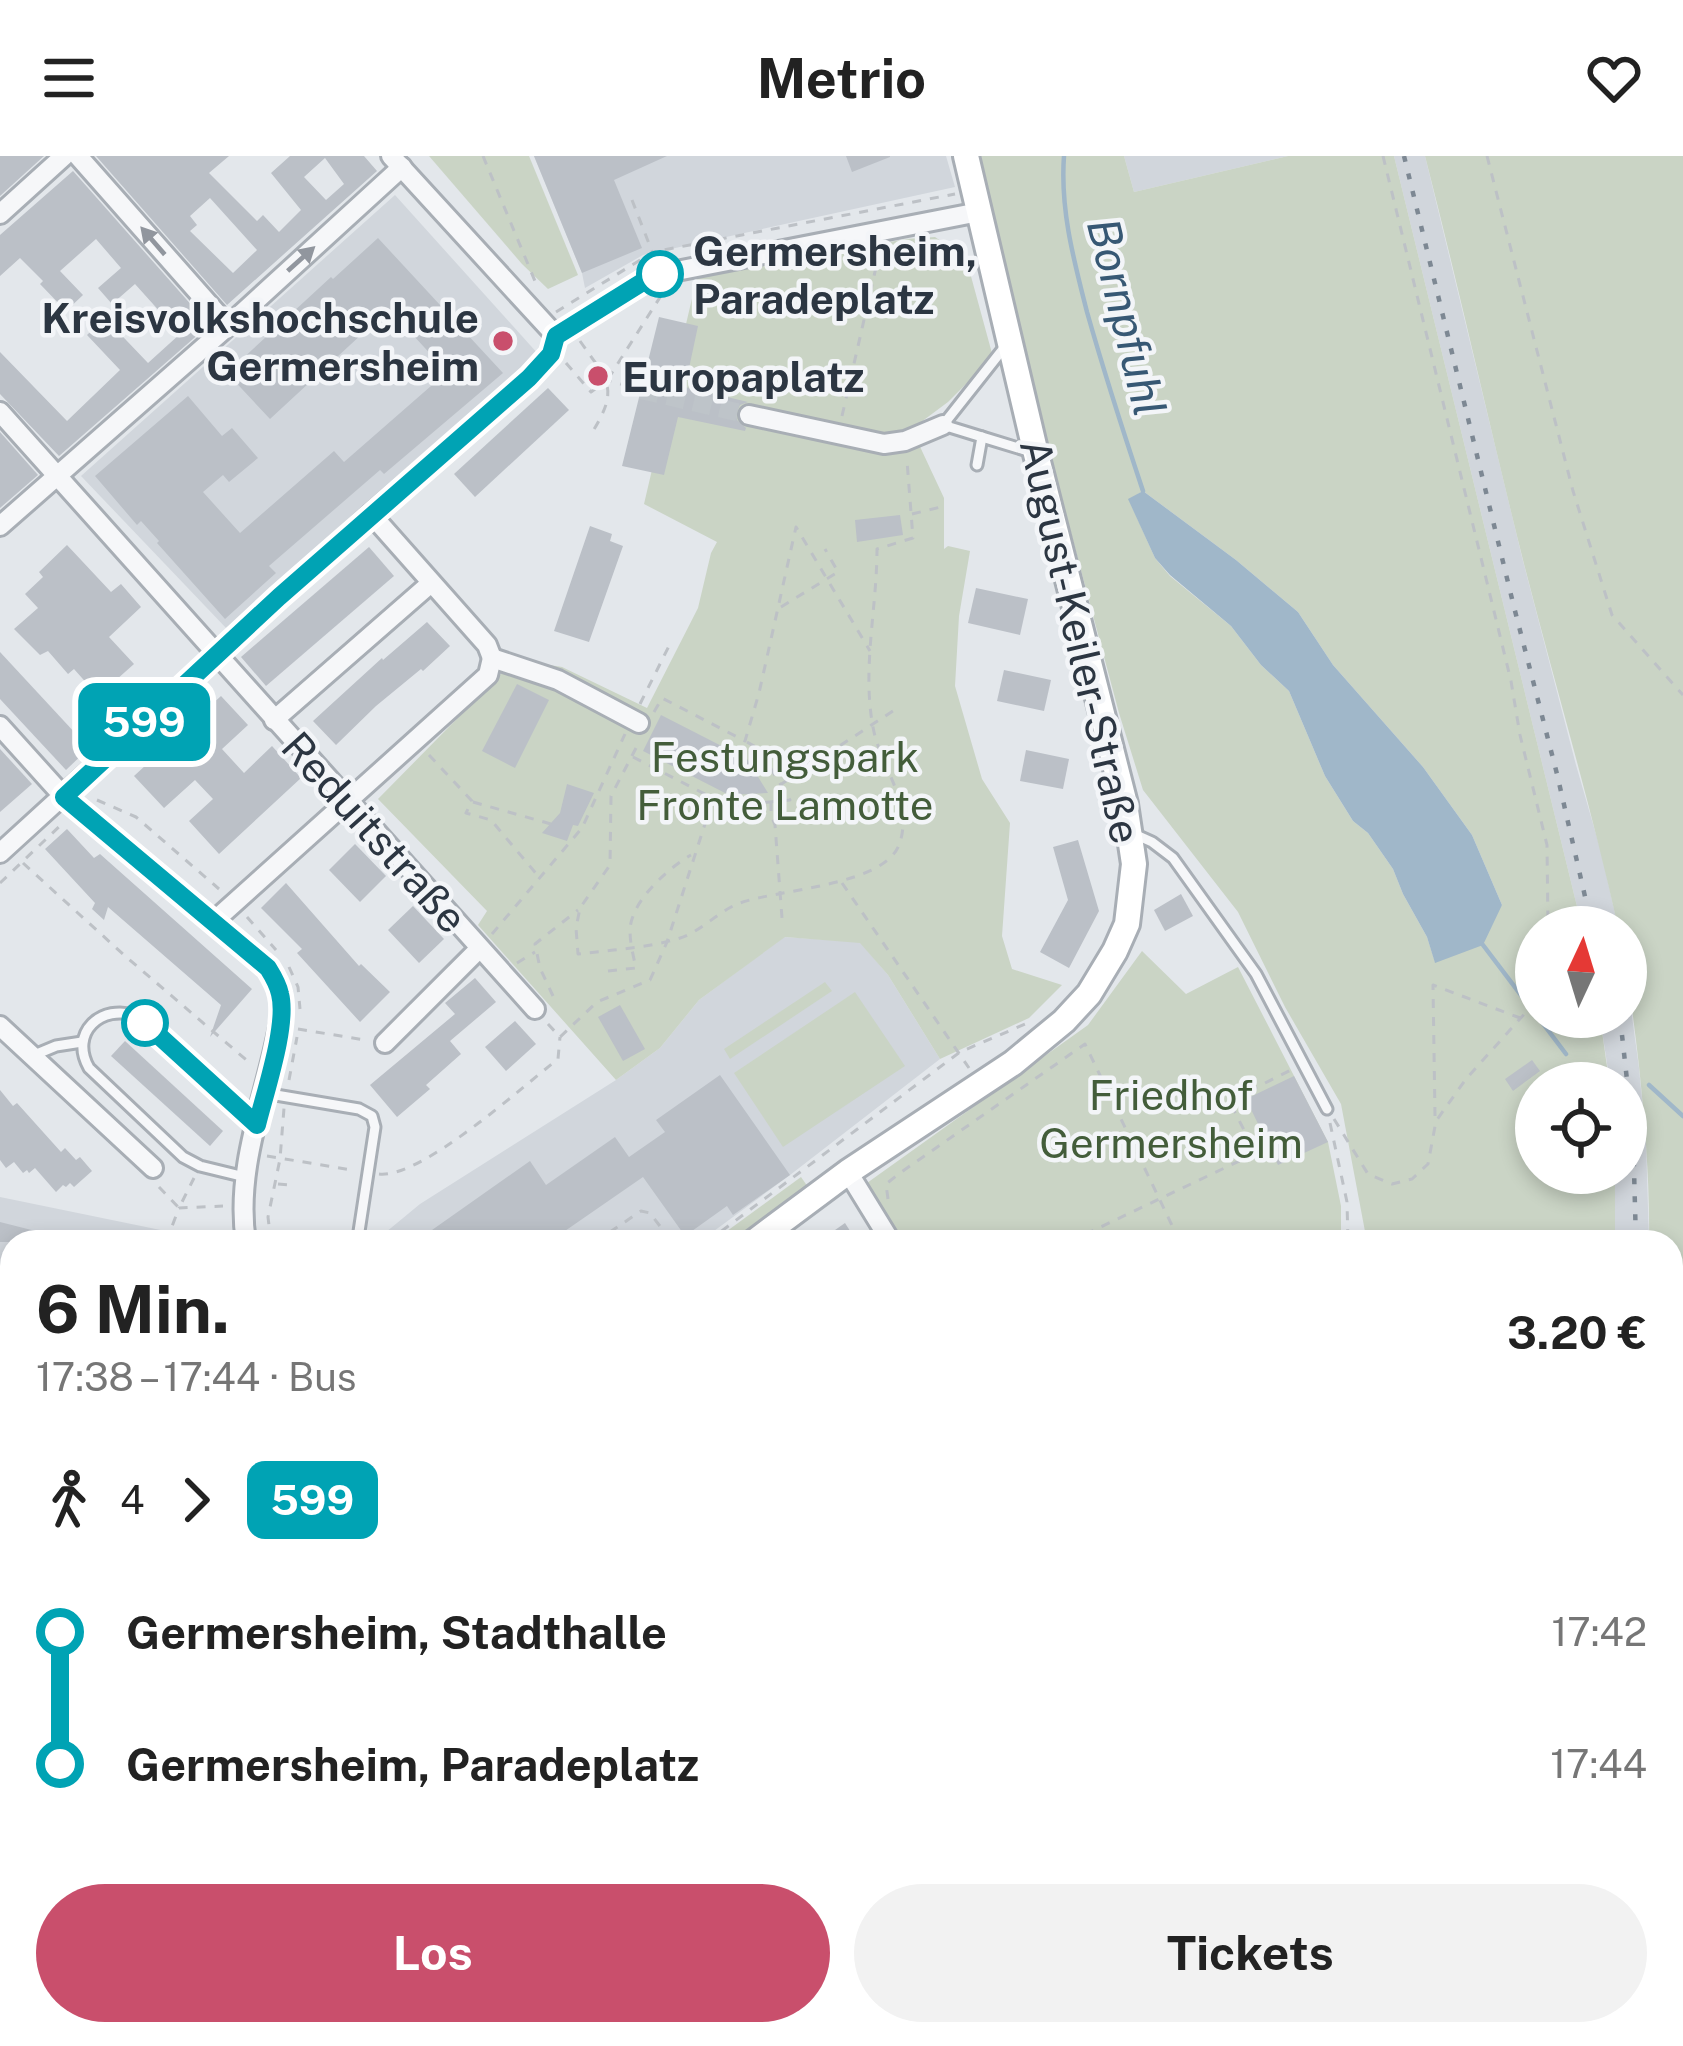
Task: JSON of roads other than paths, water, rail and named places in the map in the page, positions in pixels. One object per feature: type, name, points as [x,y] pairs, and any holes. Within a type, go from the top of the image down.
[{"type":"street","points":[[0,214],[64,156]]},
{"type":"street","points":[[79,156],[228,326]]},
{"type":"street","name":"August-Keiler-Straße","points":[[770,1230],[848,1172],[1013,1063],[1064,1021],[1089,994],[1127,924],[1133,891],[1132,833],[966,156]]},
{"type":"street","points":[[0,526],[228,326],[396,162],[556,336]]},
{"type":"street","points":[[0,853],[72,797],[218,653],[544,364],[556,336],[660,274],[980,212]]},
{"type":"street","name":"Reduitstraße","points":[[0,412],[535,1009]]},
{"type":"street","points":[[749,415],[884,444],[943,425]]},
{"type":"street","points":[[213,922],[488,675],[492,658],[488,645],[371,514]]},
{"type":"street","points":[[274,720],[430,583]]},
{"type":"street","points":[[492,658],[558,680],[639,720]]},
{"type":"street","points":[[0,726],[72,797],[268,968],[280,992],[281,1017],[245,1177],[245,1230]]},
{"type":"street","points":[[385,1043],[479,950]]},
{"type":"street","points":[[0,1026],[153,1168]]},
{"type":"street","points":[[848,1172],[884,1230]]},
{"type":"lane","points":[[1009,341],[943,425],[1036,454]]},
{"type":"lane","points":[[976,466],[982,437]]},
{"type":"lane","points":[[1132,833],[1173,858],[1256,974],[1327,1109]]},
{"type":"lane","points":[[245,1177],[183,1157],[89,1068],[82,1056],[87,1031],[101,1016],[115,1011],[137,1016],[257,1125]]},
{"type":"lane","points":[[32,1056],[82,1042]]},
{"type":"lane","points":[[266,1086],[286,1097],[368,1112],[374,1121],[359,1230]]},
{"type":"water","name":"Bornpfuhl","points":[[1143,491],[1298,612],[1333,665],[1423,767],[1472,835],[1502,905],[1483,945],[1435,963],[1393,869],[1368,833],[1353,821],[1325,776],[1289,691],[1231,626],[1155,558],[1128,499]]},
{"type":"waterway","name":"Bornpfuhl","points":[[1064,156],[1066,216],[1077,274],[1143,491]]},
{"type":"waterway","name":"Bornpfuhl","points":[[1483,945],[1515,987]]},
{"type":"waterway","name":"Bornpfuhl","points":[[1554,1038],[1566,1054]]},
{"type":"waterway","name":"Bornpfuhl","points":[[1649,1085],[1683,1116]]},
{"type":"tunnel","points":[[641,390],[749,415]]},
{"type":"railway","points":[[1404,156],[1587,906]]},
{"type":"railway","points":[[1622,1038],[1633,1134],[1636,1230]]},
{"type":"place","name":"Germersheim, Paradeplatz","points":[[660,274]]},
{"type":"place","name":"Kreisvolkshochschule Germersheim","points":[[503,341]]},
{"type":"place","name":"Europaplatz","points":[[598,376]]},
{"type":"park label","name":"Festungspark Fronte Lamotte","points":[[785,780]]},
{"type":"park label","name":"Friedhof Germersheim","points":[[1171,1118]]}]
